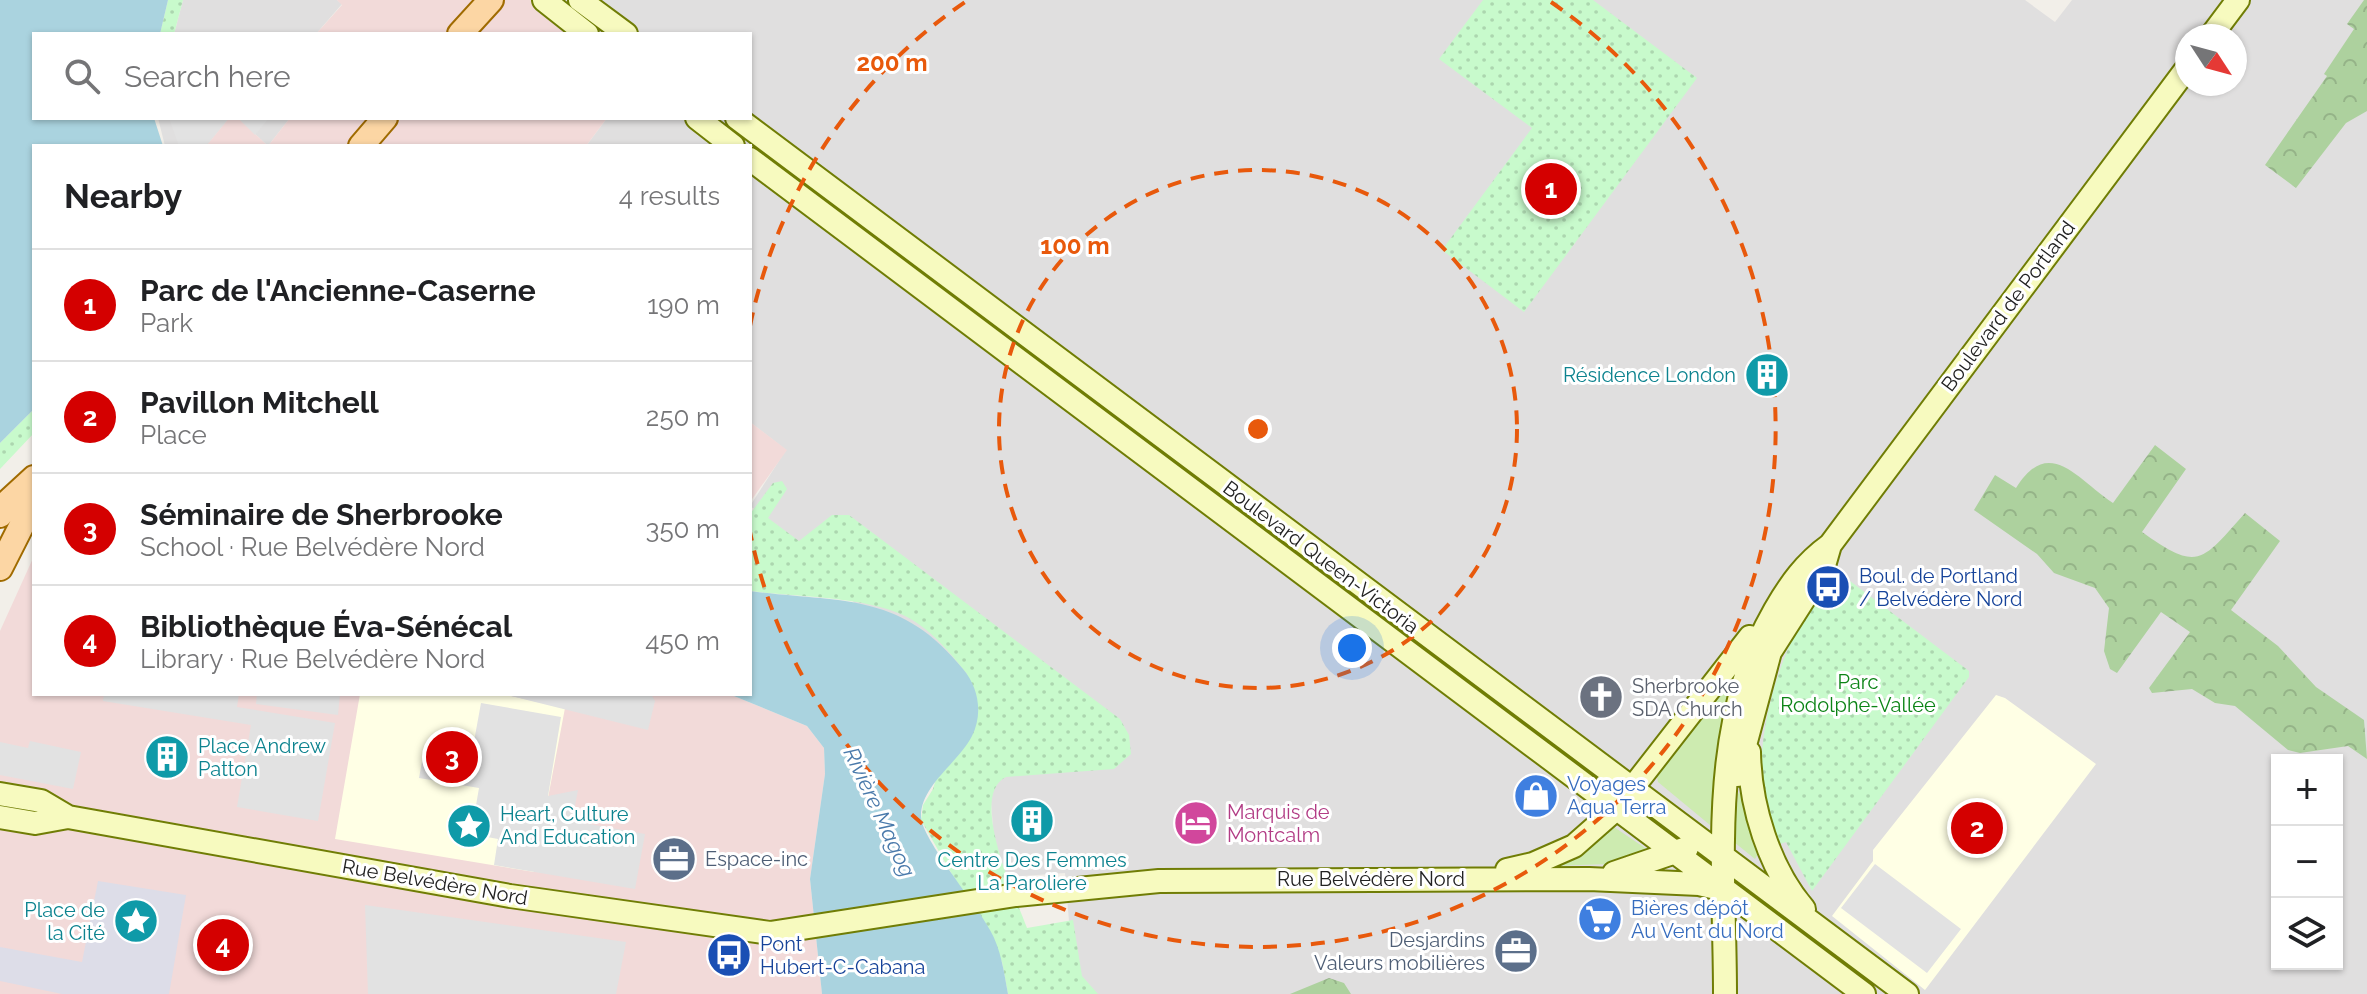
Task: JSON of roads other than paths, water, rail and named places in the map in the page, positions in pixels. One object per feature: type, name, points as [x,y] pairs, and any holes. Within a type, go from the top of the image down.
[{"type":"main road","points":[[462,32],[491,0]]},
{"type":"main road","points":[[544,0],[584,32]]},
{"type":"main road","points":[[580,0],[623,32]]},
{"type":"main road","points":[[2220,24],[2238,0]]},
{"type":"main road","name":"Boulevard de Portland","points":[[1725,994],[1725,890],[1721,825],[1741,683],[1761,634],[1809,560],[1830,545],[2175,84]]},
{"type":"main road","points":[[363,144],[383,120]]},
{"type":"main road","points":[[700,120],[730,144]]},
{"type":"main road","name":"Boulevard Queen-Victoria","points":[[740,120],[1907,994]]},
{"type":"main road","name":"Boulevard Queen-Victoria","points":[[752,161],[1864,994]]},
{"type":"main road","points":[[0,515],[8,502],[32,480]]},
{"type":"main road","points":[[0,568],[32,505]]},
{"type":"main road","name":"Boulevard de Portland","points":[[1721,825],[1770,652],[1823,569],[1830,545]]},
{"type":"main road","points":[[1471,879],[1555,855],[1574,846],[1616,809],[1787,590]]},
{"type":"main road","points":[[1748,734],[1754,794],[1772,855],[1795,899],[1832,939]]},
{"type":"main road","name":"Rue Belvédère Nord","points":[[0,794],[41,801],[68,817]]},
{"type":"main road","name":"Rue Belvédère Nord","points":[[0,817],[35,823],[68,817],[608,912],[770,933],[1016,895],[1159,881],[1589,879],[1699,884],[1725,890]]},
{"type":"main road","points":[[1589,879],[1675,853],[1701,842],[1721,825]]},
{"type":"water","points":[[0,0],[168,0],[160,32],[32,32],[32,120],[155,120],[162,144],[32,144],[32,411],[0,443]]},
{"type":"water","name":"Rivière Magog","points":[[752,591],[841,600],[892,613],[939,644],[963,669],[973,684],[978,701],[975,728],[966,746],[933,785],[922,806],[921,817],[930,840],[994,937],[1008,994],[822,994],[810,879],[825,774],[824,748],[807,726],[734,696],[752,696]]},
{"type":"place","name":"Parc de l'Ancienne-Caserne","points":[[1551,189]]},
{"type":"place","name":"Résidence London","points":[[1767,375]]},
{"type":"place","name":"Boul. de Portland / Belvédère Nord","points":[[1828,587]]},
{"type":"place","name":"Sherbrooke SDA Church","points":[[1601,697]]},
{"type":"place","name":"Place Andrew Patton","points":[[167,757]]},
{"type":"place","name":"Séminaire de Sherbrooke","points":[[452,757]]},
{"type":"place","name":"Voyages Aqua Terra","points":[[1536,796]]},
{"type":"place","name":"Centre Des Femmes La Paroliere","points":[[1032,821]]},
{"type":"place","name":"Marquis de Montcalm","points":[[1196,823]]},
{"type":"place","name":"Heart, Culture And Education","points":[[469,826]]},
{"type":"place","name":"Pavillon Mitchell","points":[[1977,828]]},
{"type":"place","name":"Espace-inc","points":[[674,859]]},
{"type":"place","name":"Bières dépôt Au Vent du Nord","points":[[1600,919]]},
{"type":"place","name":"Place de la Cité","points":[[136,921]]},
{"type":"place","name":"Bibliothèque Éva-Sénécal","points":[[223,945]]},
{"type":"place","name":"Desjardins Valeurs mobilières","points":[[1516,951]]},
{"type":"place","name":"Pont Hubert-C-Cabana","points":[[729,955]]},
{"type":"park label","name":"Parc Rodolphe-Vallée","points":[[1858,694]]}]
